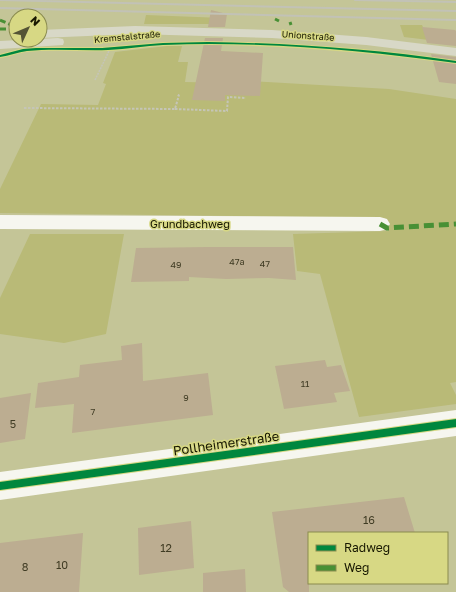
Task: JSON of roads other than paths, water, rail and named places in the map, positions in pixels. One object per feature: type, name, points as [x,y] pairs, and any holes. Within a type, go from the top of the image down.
[{"type":"main road","name":"Kremstalstraße","points":[[48,34],[135,30],[171,32]]},
{"type":"main road","name":"Kremstalstraße","points":[[0,45],[135,38],[171,32]]},
{"type":"main road","name":"Unionstraße","points":[[171,32],[280,34],[366,41],[452,52]]},
{"type":"street","name":"Grundbachweg","points":[[0,222],[380,224]]},
{"type":"street","name":"Pollheimerstraße","points":[[0,486],[456,423]]},
{"type":"railway","points":[[0,0],[456,11]]},
{"type":"railway","points":[[355,0],[456,2]]},
{"type":"railway","points":[[0,8],[456,20]]}]
